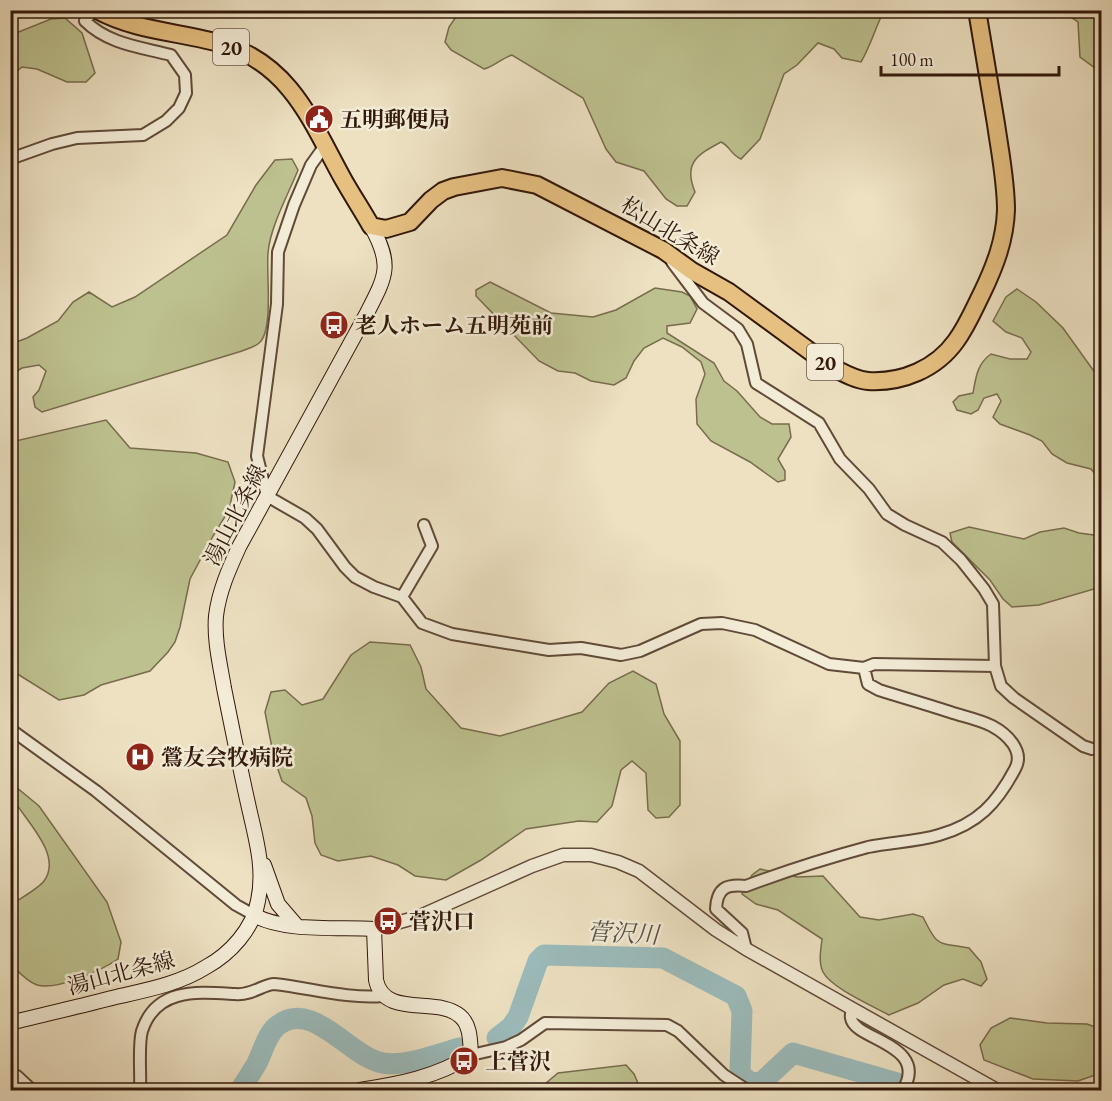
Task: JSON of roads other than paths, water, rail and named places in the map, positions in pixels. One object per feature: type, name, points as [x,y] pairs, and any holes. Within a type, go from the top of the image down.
[{"type":"main road","name":"20","points":[[98,10],[138,26],[224,45],[260,61],[291,88],[326,144],[371,226]]},
{"type":"main road","name":"松山北条線","points":[[400,225],[410,222],[443,191],[480,181],[502,178],[537,185],[663,250],[692,271],[729,292],[830,366],[848,375],[866,381],[892,380],[916,374],[936,361],[955,342],[970,318],[996,263],[1004,229],[1005,179],[977,10]]},
{"type":"main road","points":[[371,226],[386,229],[400,225]]},
{"type":"main road","points":[[383,248],[387,237],[400,225]]},
{"type":"main road","name":"湯山北条線","points":[[296,925],[278,904],[261,857],[236,750],[217,645],[216,616],[224,581],[239,547],[384,278],[386,264],[383,248],[371,226]]},
{"type":"main road","name":"湯山北条線","points":[[10,1023],[165,986],[190,975],[222,956],[244,932],[254,915],[261,885],[261,857]]},
{"type":"main road","points":[[254,915],[265,922],[374,929],[376,981],[383,996],[396,1002],[448,1010],[460,1016],[470,1034],[471,1055],[430,1075],[360,1090]]},
{"type":"street","points":[[10,159],[77,138],[143,135],[166,120],[178,108],[186,93],[185,75],[171,55],[97,33],[85,21],[93,10]]},
{"type":"street","points":[[326,144],[311,165],[278,252],[277,304],[257,456],[267,496],[305,518],[317,529],[345,567],[356,577],[374,587],[402,597],[422,623],[433,628],[452,634],[549,650],[581,648],[621,655],[640,651],[701,624],[722,623],[755,630],[829,664],[864,668],[874,664],[995,666]]},
{"type":"street","points":[[663,250],[703,303],[738,329],[747,344],[756,383],[819,423],[840,459],[887,514],[942,542],[966,567],[993,604],[995,666],[1001,686],[1014,698],[1083,746],[1092,749]]},
{"type":"street","points":[[402,597],[432,546],[424,525]]},
{"type":"street","points":[[746,949],[742,933],[716,909],[716,899],[721,891],[732,885],[746,886],[849,852],[880,844],[938,836],[958,828],[976,819],[992,806],[1004,791],[1018,764],[1018,751],[1011,740],[993,726],[879,690],[868,684],[864,668]]},
{"type":"street","points":[[10,729],[96,791],[236,905],[254,915]]},
{"type":"street","points":[[374,929],[418,917],[532,866],[563,855],[591,855],[618,862],[639,871],[716,930],[746,949],[997,1090]]},
{"type":"street","points":[[140,1090],[142,1032],[148,1018],[159,1005],[168,999],[186,993],[213,992],[238,995],[253,992],[271,984],[365,997],[383,996]]},
{"type":"street","points":[[852,1009],[851,1019],[855,1026],[897,1050],[905,1059],[908,1069],[905,1088]]},
{"type":"street","points":[[471,1055],[506,1047],[521,1040],[545,1023],[667,1025],[678,1031],[724,1075],[747,1090]]},
{"type":"street","points":[[10,1076],[17,1076],[32,1090]]},
{"type":"waterway","name":"菅沢川","points":[[497,1038],[511,1027],[518,1017],[538,961],[544,955],[663,958],[736,996],[742,1011],[740,1071],[743,1077],[752,1083],[762,1082],[793,1053],[901,1084],[906,1090]]},
{"type":"waterway","name":"菅沢川","points":[[240,1090],[257,1063],[270,1033],[290,1019],[304,1019],[317,1024],[370,1059],[383,1063],[412,1062],[460,1048]]},
{"type":"place","name":"五明郵便局","points":[[319,119]]},
{"type":"place","name":"老人ホーム五明苑前","points":[[334,325]]},
{"type":"place","name":"鶯友会牧病院","points":[[140,757]]},
{"type":"place","name":"菅沢口","points":[[388,921]]},
{"type":"place","name":"上菅沢","points":[[464,1061]]}]
